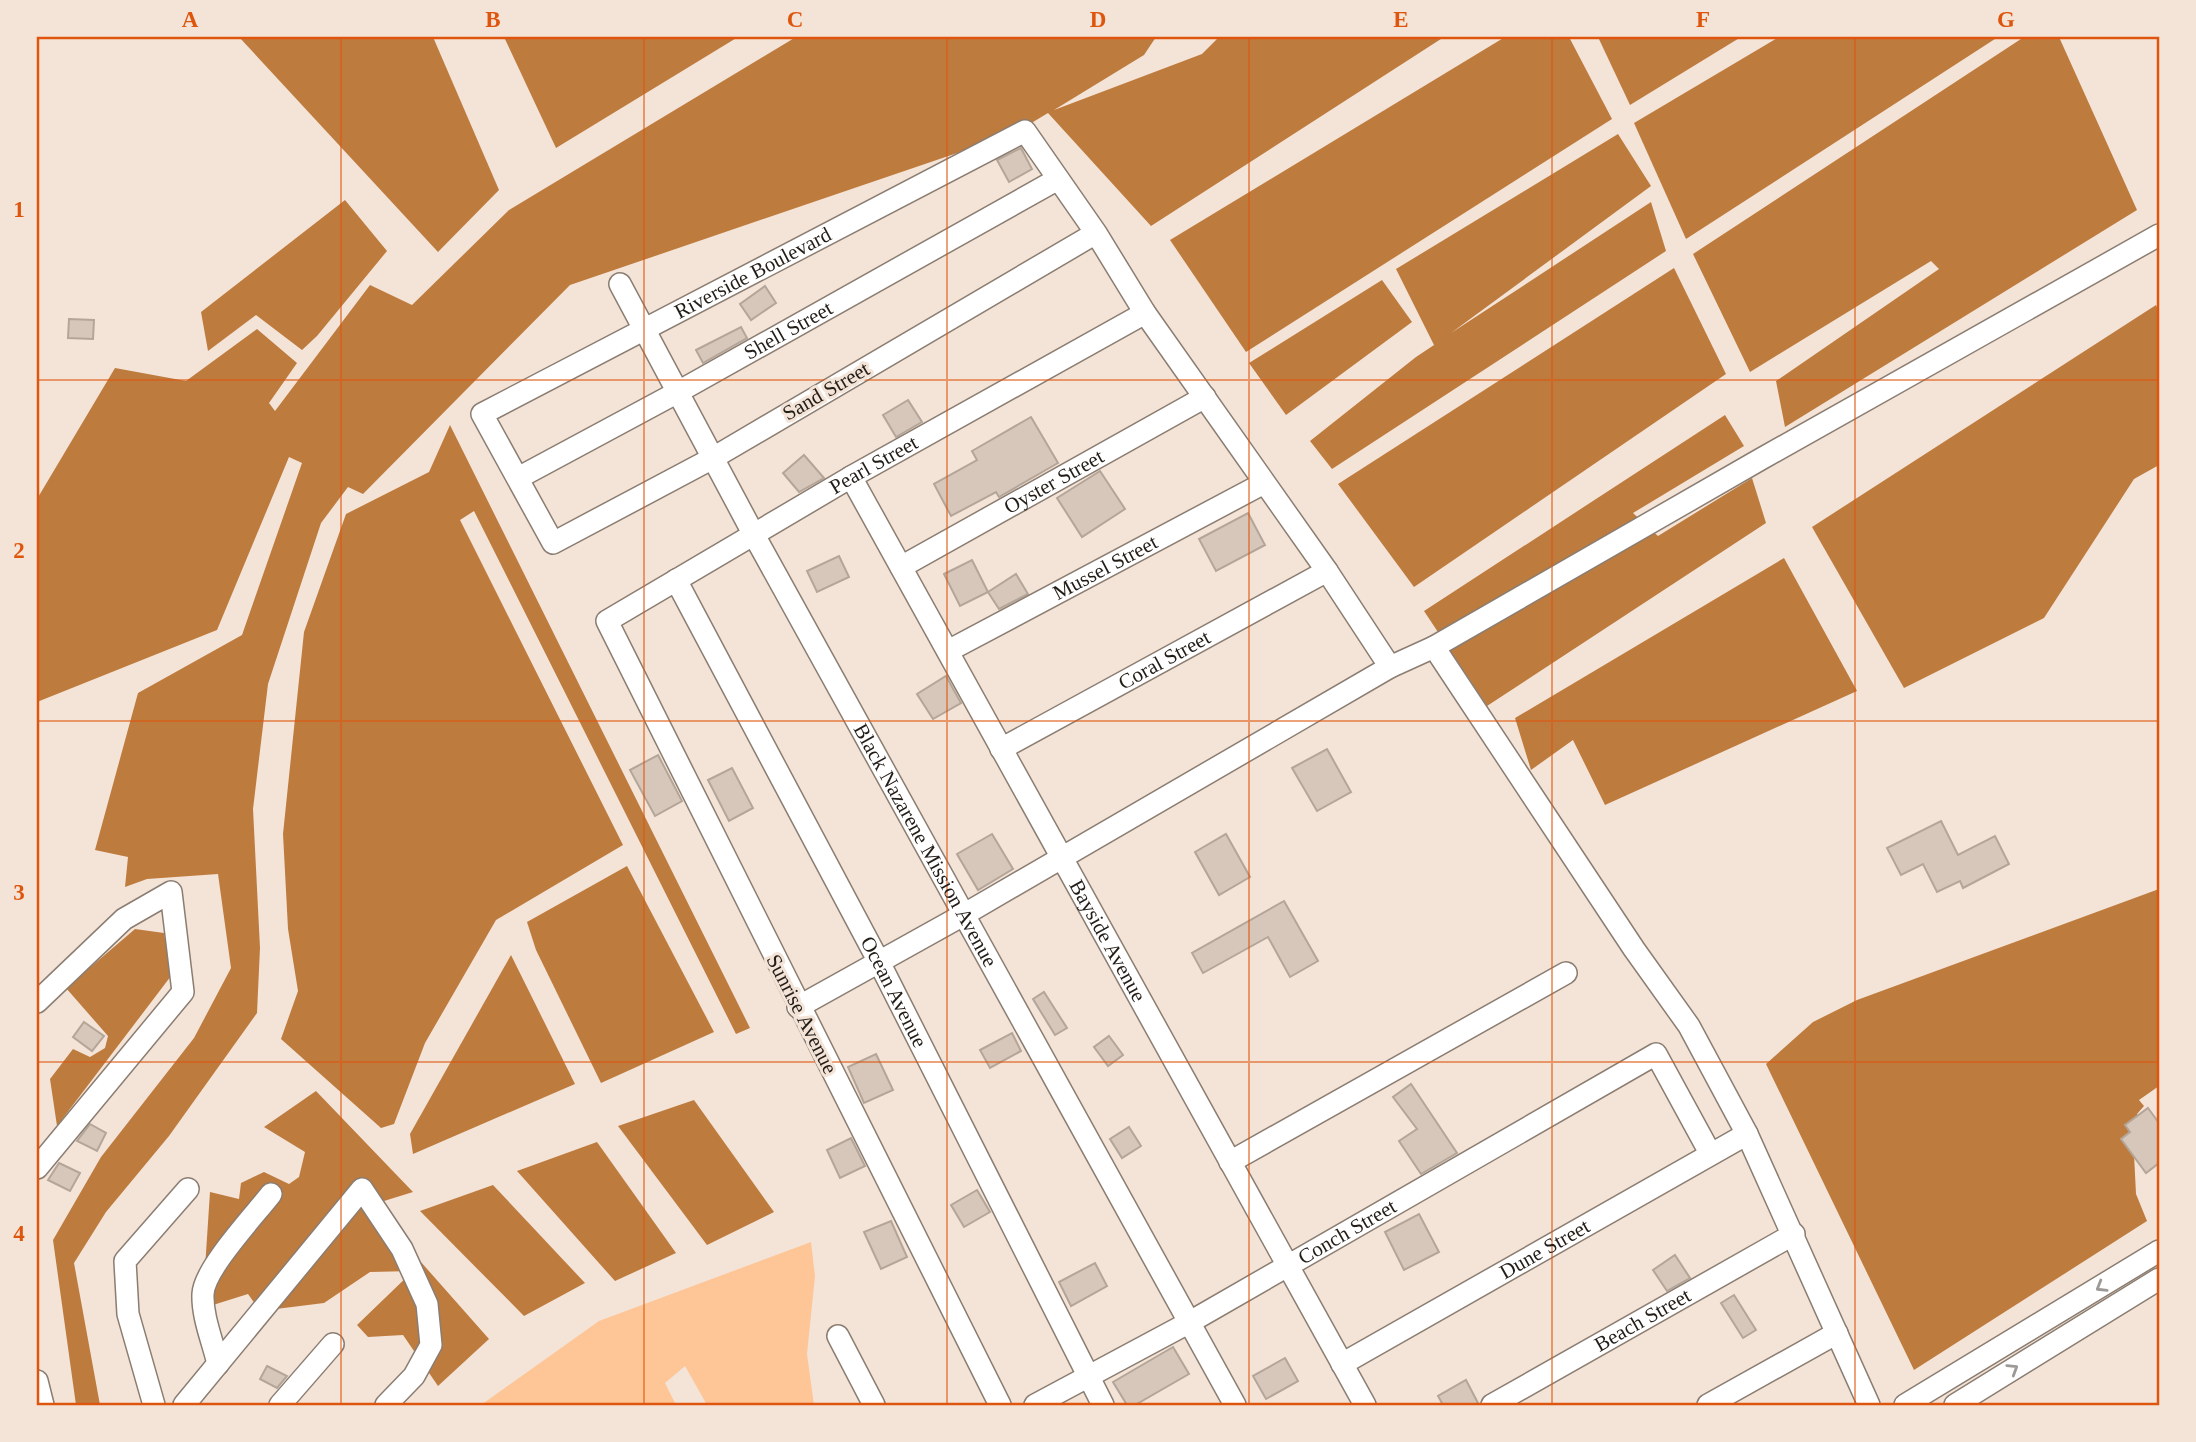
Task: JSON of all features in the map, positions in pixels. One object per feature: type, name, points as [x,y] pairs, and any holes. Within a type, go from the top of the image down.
[{"type":"street","name":"Riverside Boulevard","points":[[519,478],[482,414],[1025,131],[1058,179]]},
{"type":"street","points":[[1058,179],[1096,233],[1145,313],[1327,571],[1391,667]]},
{"type":"street","name":"Shell Street","points":[[519,478],[1058,179]]},
{"type":"street","name":"Sand Street","points":[[519,478],[553,543],[713,458],[1096,233]]},
{"type":"street","points":[[798,1007],[965,914],[1391,667],[1434,647],[1760,459],[2159,235]]},
{"type":"street","name":"Black Nazarene Mission Avenue","points":[[620,284],[754,535],[1235,1405]]},
{"type":"street","name":"Pearl Street","points":[[607,621],[851,477],[1145,313]]},
{"type":"street","name":"Oyster Street","points":[[901,567],[1205,397]]},
{"type":"street","name":"Bayside Avenue","points":[[851,477],[1365,1405]]},
{"type":"street","name":"Mussel Street","points":[[948,651],[1264,483]]},
{"type":"street","name":"Coral Street","points":[[1002,748],[1327,571]]},
{"type":"street","name":"Ocean Avenue","points":[[676,580],[879,962],[1103,1405]]},
{"type":"street","name":"Sunrise Avenue","points":[[607,621],[798,1007],[1000,1405]]},
{"type":"street","points":[[1434,647],[1634,949],[1689,1026],[1747,1135],[1869,1405]]},
{"type":"street","points":[[37,1002],[124,919],[171,892],[183,992],[37,1168]]},
{"type":"street","points":[[1230,1162],[1566,972]]},
{"type":"street","name":"Conch Street","points":[[1035,1405],[1190,1322],[1656,1054],[1710,1153]]},
{"type":"street","name":"Dune Street","points":[[1342,1364],[1710,1153],[1747,1135]]},
{"type":"street","points":[[154,1405],[128,1314],[125,1261],[188,1189]]},
{"type":"street","points":[[184,1405],[362,1189],[402,1249],[427,1304],[431,1345],[414,1376],[386,1405]]},
{"type":"street","points":[[218,1364],[204,1307],[203,1291],[210,1272],[271,1194]]},
{"type":"street","name":"Beach Street","points":[[1492,1405],[1794,1234]]},
{"type":"street","points":[[1905,1405],[2159,1251]]},
{"type":"street","points":[[1955,1405],[2159,1279]]},
{"type":"street","points":[[1709,1405],[1837,1333]]},
{"type":"street","points":[[838,1336],[874,1405]]},
{"type":"street","points":[[280,1405],[333,1344]]},
{"type":"street","points":[[37,1381],[43,1405]]},
{"type":"shaded area","points":[[239,37],[433,37],[499,190],[438,252]]},
{"type":"shaded area","points":[[504,37],[738,37],[556,148]]},
{"type":"shaded area","points":[[796,37],[1156,37],[1144,55],[1054,110],[1202,54],[1219,37],[1444,37],[1151,226],[1048,113],[1013,134],[570,285],[363,494],[348,487],[321,523],[268,684],[253,809],[260,948],[257,1013],[169,1136],[106,1212],[74,1263],[100,1405],[76,1405],[53,1240],[101,1157],[194,1038],[231,968],[218,874],[147,879],[125,887],[128,857],[95,850],[138,693],[242,635],[302,463],[289,457],[217,630],[37,702],[37,499],[115,368],[186,381],[257,329],[297,363],[269,403],[275,411],[370,285],[412,305],[509,210]]},
{"type":"shaded area","points":[[1505,37],[1569,37],[1612,119],[1246,352],[1170,240]]},
{"type":"shaded area","points":[[1598,37],[1741,37],[1630,105]]},
{"type":"shaded area","points":[[1779,37],[1998,37],[1686,239],[1634,123]]},
{"type":"shaded area","points":[[2024,37],[2059,37],[2137,210],[1785,427],[1776,381],[1939,269],[1931,261],[1750,372],[1693,254]]},
{"type":"shaded area","points":[[1618,134],[1651,186],[1451,333],[1651,202],[1666,251],[1332,469],[1310,441],[1434,345],[1396,269]]},
{"type":"shaded area","points":[[345,200],[387,251],[317,336],[302,350],[256,315],[208,351],[201,312]]},
{"type":"shaded area","points":[[1674,268],[1726,374],[1414,587],[1338,484]]},
{"type":"shaded area","points":[[1382,280],[1412,322],[1286,415],[1249,363]]},
{"type":"shaded area","points":[[2156,305],[2159,312],[2159,465],[2134,479],[2044,618],[1904,688],[1812,527]]},
{"type":"shaded area","points":[[1725,415],[1744,446],[1633,513],[1658,536],[1752,478],[1766,523],[1487,706],[1424,611]]},
{"type":"shaded area","points":[[450,425],[750,1028],[736,1034],[474,511],[460,520],[623,845],[496,920],[425,1043],[394,1124],[381,1128],[281,1039],[298,991],[288,929],[283,834],[304,632],[346,514],[429,472]]},
{"type":"shaded area","points":[[1784,558],[1857,691],[1605,805],[1573,740],[1531,770],[1515,718]]},
{"type":"shaded area","points":[[627,866],[714,1032],[601,1083],[536,950],[527,922]]},
{"type":"shaded area","points":[[2159,889],[2159,1086],[2139,1100],[2144,1106],[2137,1114],[2144,1126],[2133,1134],[2136,1194],[2147,1221],[1914,1370],[1766,1064],[1813,1022],[1857,1000]]},
{"type":"shaded area","points":[[135,929],[164,933],[171,976],[57,1126],[50,1079],[73,1049],[90,1057],[105,1048],[108,1036],[66,988]]},
{"type":"shaded area","points":[[511,955],[575,1084],[413,1154],[410,1134]]},
{"type":"shaded area","points":[[316,1091],[413,1192],[384,1201],[382,1218],[489,1339],[438,1386],[403,1335],[368,1337],[357,1325],[413,1271],[370,1272],[324,1303],[260,1311],[248,1294],[213,1305],[198,1274],[205,1268],[210,1192],[239,1199],[241,1183],[264,1172],[289,1184],[299,1177],[305,1152],[264,1127]]},
{"type":"shaded area","points":[[694,1100],[774,1212],[707,1245],[618,1126]]},
{"type":"shaded area","points":[[597,1142],[676,1253],[615,1281],[517,1171]]},
{"type":"shaded area","points":[[493,1185],[585,1283],[524,1316],[420,1211]]},
{"type":"shaded area","points":[[811,1242],[815,1276],[807,1354],[814,1405],[707,1405],[685,1366],[665,1383],[676,1405],[481,1405],[599,1321]]},
{"type":"building","points":[[1021,148],[1032,169],[1009,182],[997,160]]},
{"type":"building","points":[[765,286],[776,303],[751,320],[740,304]]},
{"type":"building","points":[[69,319],[94,320],[93,339],[68,338]]},
{"type":"building","points":[[741,327],[747,338],[703,363],[696,350]]},
{"type":"building","points":[[908,400],[922,422],[896,437],[883,415]]},
{"type":"building","points":[[1031,417],[1058,463],[999,497],[996,492],[951,516],[934,484],[977,460],[972,451]]},
{"type":"building","points":[[804,455],[824,478],[799,492],[783,473]]},
{"type":"building","points":[[1100,471],[1125,509],[1082,537],[1057,498]]},
{"type":"building","points":[[1248,513],[1265,545],[1216,571],[1199,539]]},
{"type":"building","points":[[839,556],[849,577],[817,592],[807,571]]},
{"type":"building","points":[[972,560],[988,592],[960,606],[944,574]]},
{"type":"building","points":[[1016,574],[1028,594],[999,609],[988,592]]},
{"type":"building","points":[[946,676],[961,703],[933,719],[917,694]]},
{"type":"building","points":[[1327,749],[1351,792],[1317,811],[1292,768]]},
{"type":"building","points":[[658,755],[682,801],[655,816],[630,770]]},
{"type":"building","points":[[732,768],[753,808],[729,821],[708,780]]},
{"type":"building","points":[[1941,821],[1958,855],[1995,836],[2009,864],[1963,888],[1960,881],[1937,892],[1923,864],[1901,875],[1887,848]]},
{"type":"building","points":[[992,834],[1013,869],[978,890],[957,854]]},
{"type":"building","points":[[1226,834],[1250,877],[1219,895],[1195,852]]},
{"type":"building","points":[[1284,901],[1318,961],[1290,977],[1268,937],[1203,973],[1192,953]]},
{"type":"building","points":[[1044,992],[1067,1028],[1055,1035],[1033,999]]},
{"type":"building","points":[[84,1022],[104,1036],[92,1051],[73,1037]]},
{"type":"building","points":[[1012,1033],[1021,1051],[990,1068],[980,1050]]},
{"type":"building","points":[[1109,1036],[1123,1055],[1108,1066],[1094,1047]]},
{"type":"building","points":[[876,1054],[893,1090],[864,1103],[848,1067]]},
{"type":"building","points":[[1411,1084],[1457,1153],[1421,1174],[1399,1141],[1417,1129],[1393,1097]]},
{"type":"building","points":[[2148,1108],[2159,1123],[2159,1163],[2146,1173],[2121,1139],[2130,1132],[2125,1125]]},
{"type":"building","points":[[90,1124],[106,1133],[97,1151],[77,1141]]},
{"type":"building","points":[[1129,1127],[1141,1146],[1122,1158],[1110,1139]]},
{"type":"building","points":[[851,1138],[865,1166],[840,1178],[827,1150]]},
{"type":"building","points":[[59,1163],[80,1173],[70,1191],[48,1180]]},
{"type":"building","points":[[977,1190],[990,1212],[964,1227],[951,1205]]},
{"type":"building","points":[[1419,1214],[1439,1252],[1404,1270],[1385,1232]]},
{"type":"building","points":[[891,1221],[907,1257],[881,1269],[864,1232]]},
{"type":"building","points":[[1675,1255],[1690,1278],[1667,1291],[1653,1270]]},
{"type":"building","points":[[1095,1263],[1107,1286],[1071,1306],[1059,1282]]},
{"type":"building","points":[[1734,1295],[1756,1330],[1743,1338],[1721,1303]]},
{"type":"building","points":[[1173,1347],[1189,1374],[1135,1405],[1127,1405],[1113,1382]]},
{"type":"building","points":[[1285,1358],[1298,1381],[1266,1399],[1253,1376]]},
{"type":"building","points":[[267,1366],[287,1376],[277,1388],[260,1379]]},
{"type":"building","points":[[1466,1380],[1479,1405],[1443,1405],[1438,1396]]}]
